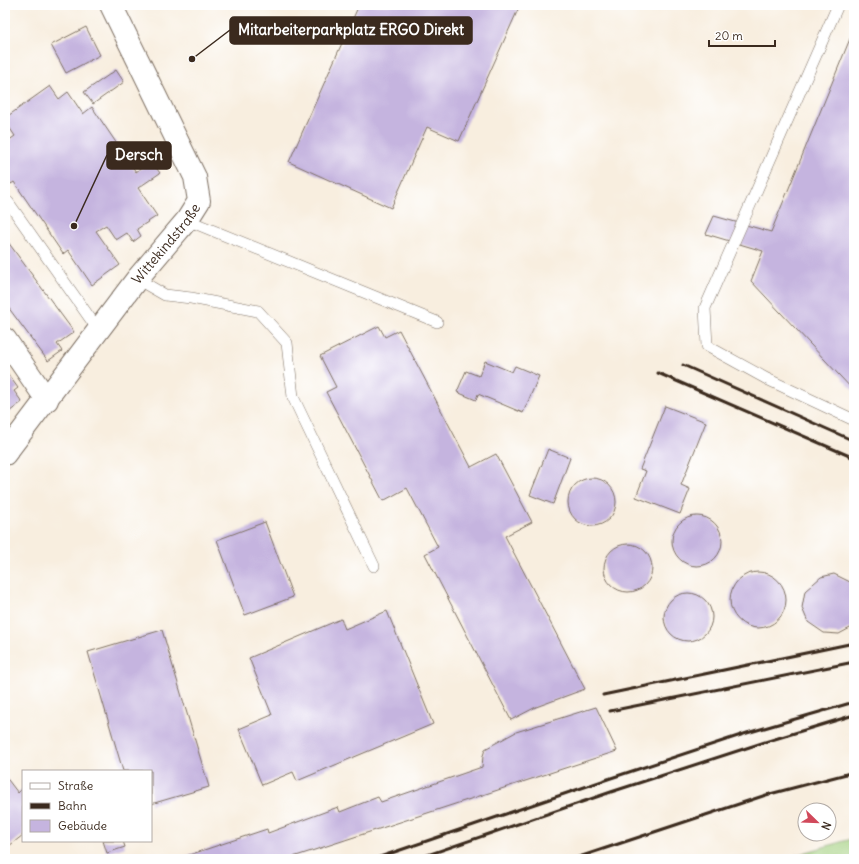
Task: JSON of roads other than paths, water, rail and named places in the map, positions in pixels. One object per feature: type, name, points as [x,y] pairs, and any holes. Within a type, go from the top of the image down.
[{"type":"street","name":"Wittekindstraße","points":[[5,454],[137,279],[187,220],[199,201],[195,178],[111,5]]},
{"type":"street","points":[[5,339],[47,400]]},
{"type":"lane","points":[[838,5],[705,308],[708,346],[767,379],[854,420]]},
{"type":"lane","points":[[5,203],[8,202],[99,331]]},
{"type":"lane","points":[[187,220],[437,322]]},
{"type":"lane","points":[[137,279],[165,295],[192,298],[258,311],[287,342],[293,398],[374,566]]},
{"type":"railway","points":[[683,365],[854,441]]},
{"type":"railway","points":[[658,373],[854,458]]},
{"type":"railway","points":[[603,695],[854,643]]},
{"type":"railway","points":[[610,711],[854,662]]},
{"type":"railway","points":[[374,859],[747,733],[854,702]]},
{"type":"railway","points":[[416,859],[611,792],[854,715]]},
{"type":"railway","points":[[573,859],[766,795],[854,772]]},
{"type":"place","name":"Mitarbeiterparkplatz ERGO Direkt","points":[[192,59]]},
{"type":"place","name":"Dersch","points":[[74,226]]}]
